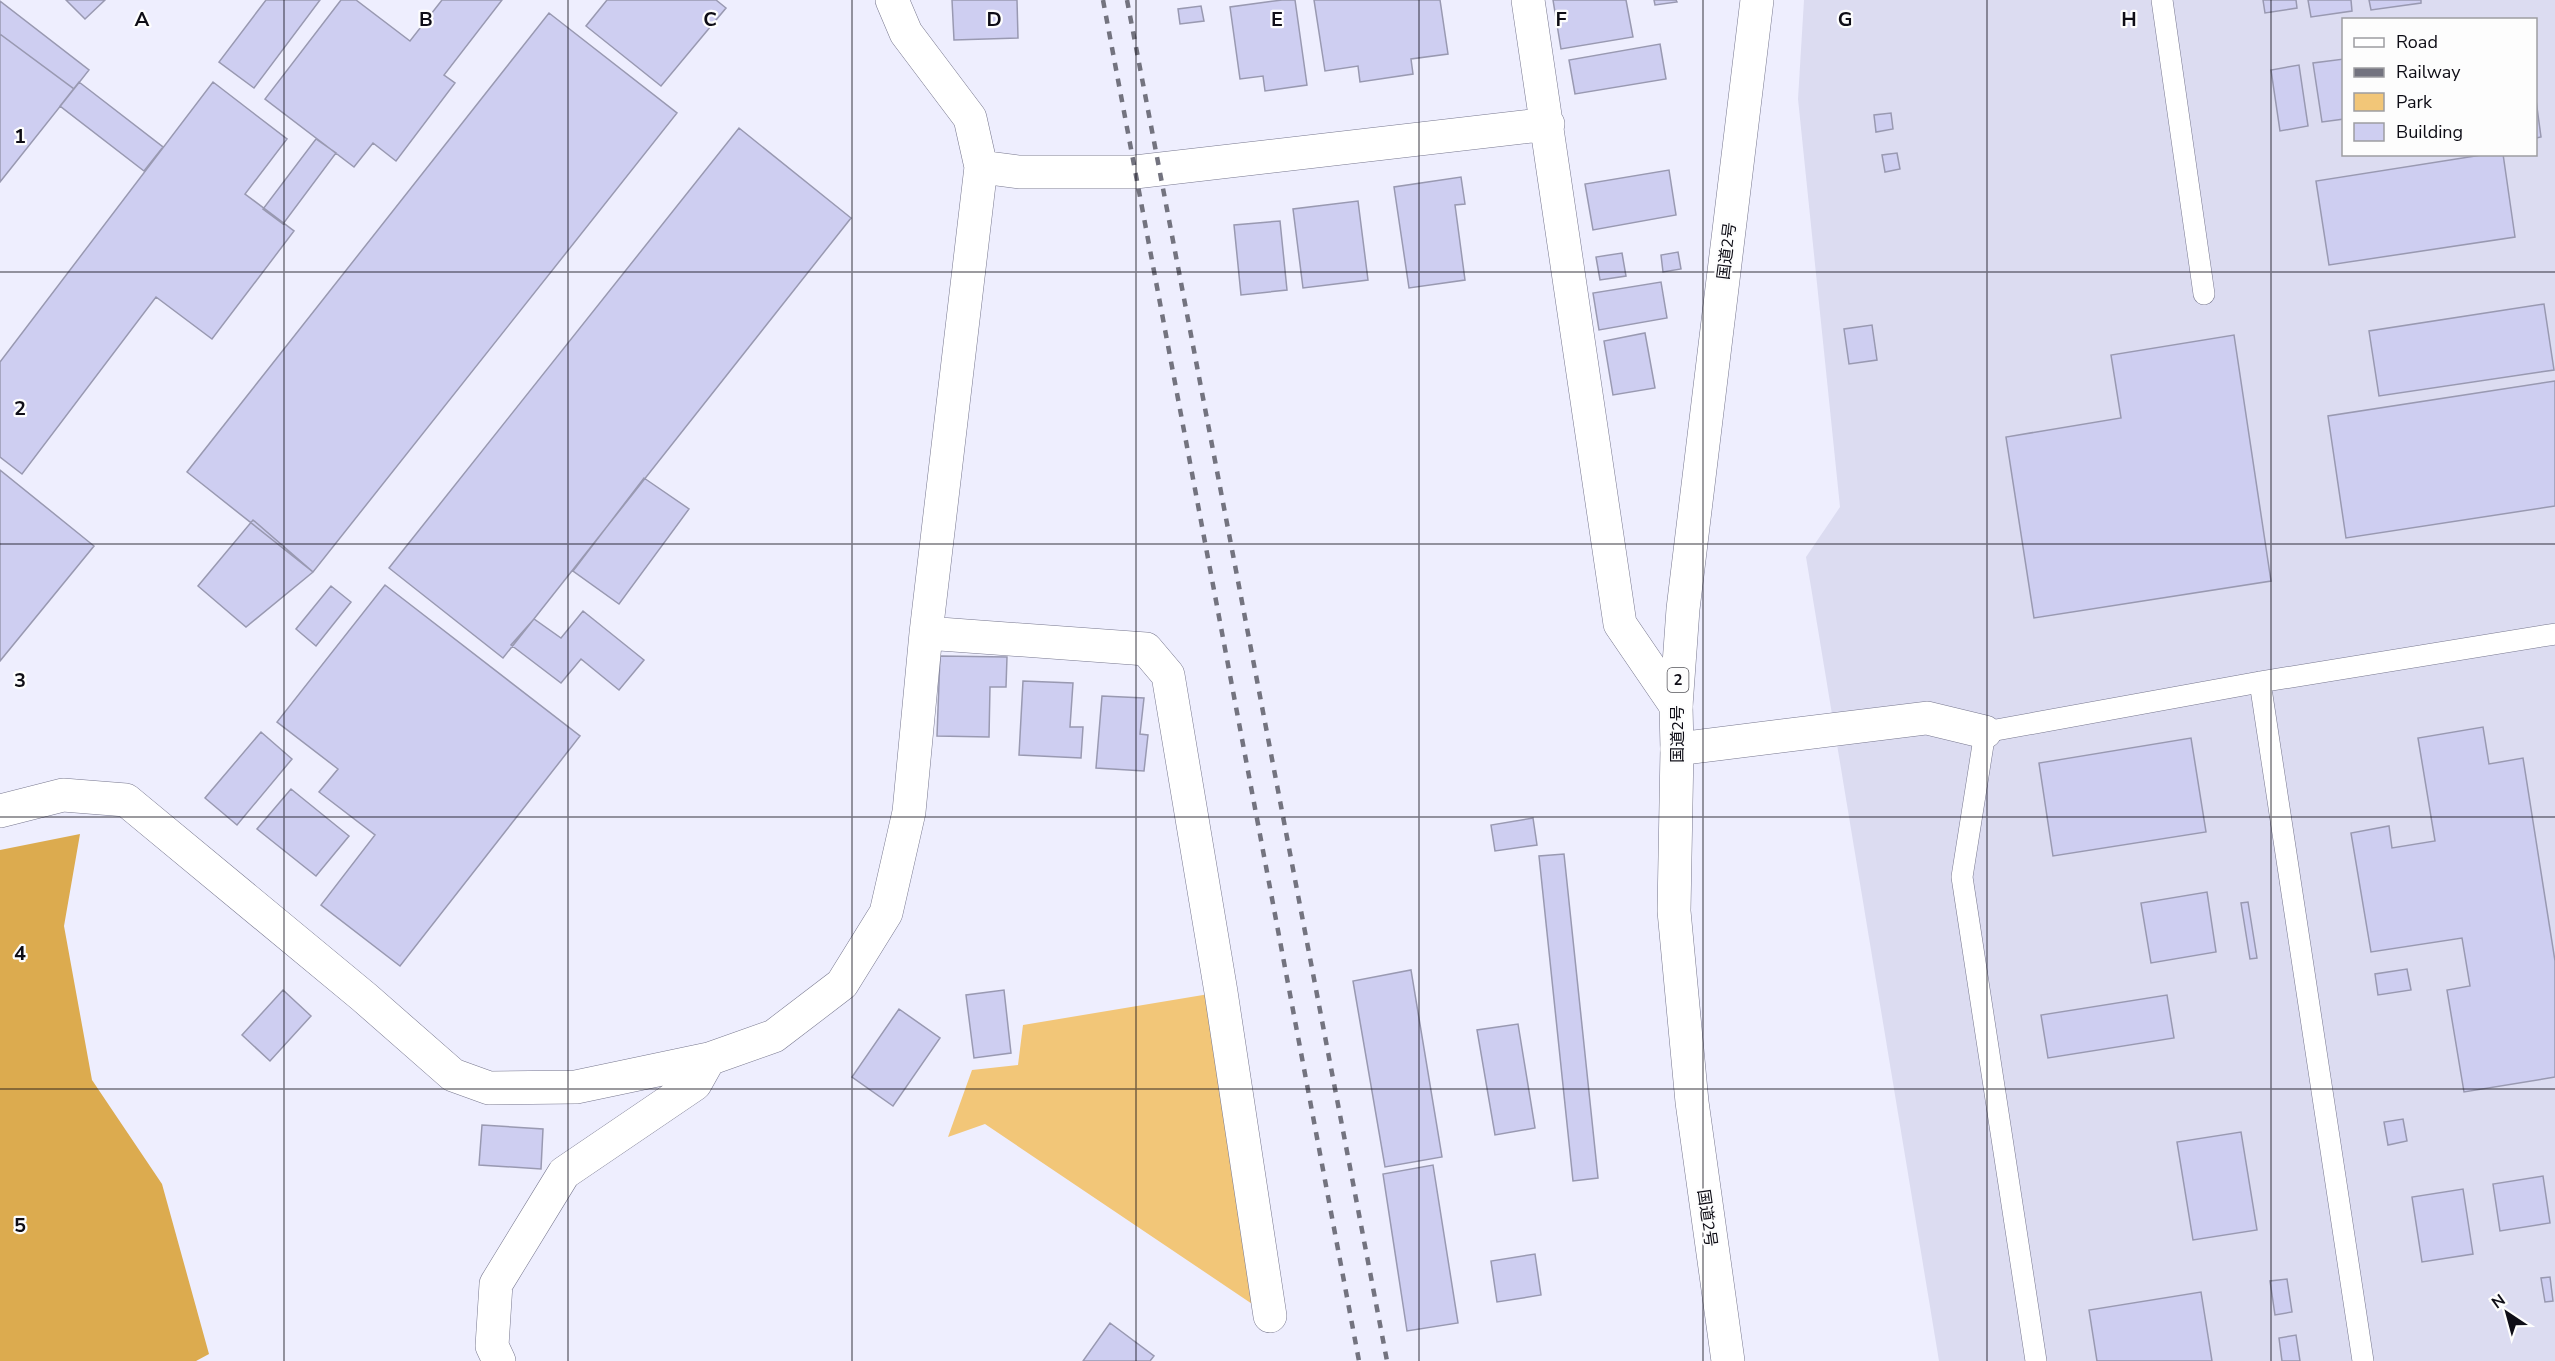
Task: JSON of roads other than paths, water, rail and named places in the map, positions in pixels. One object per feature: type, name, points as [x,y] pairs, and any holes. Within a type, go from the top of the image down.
[{"type":"main road","points":[[0,811],[63,795],[126,800],[364,997],[453,1075],[489,1088],[576,1087],[710,1059],[774,1036],[842,984],[886,913],[909,812],[926,633],[981,167],[970,118],[906,33],[892,0]]},
{"type":"main road","points":[[1528,0],[1620,624],[1676,706]]},
{"type":"main road","name":"国道2号","points":[[1728,1361],[1692,1102],[1674,911],[1676,706],[1683,609],[1757,0]]},
{"type":"main road","points":[[981,167],[1019,171],[1135,172],[1548,124]]},
{"type":"main road","points":[[926,633],[1146,649],[1168,675],[1221,992],[1270,1316]]},
{"type":"main road","points":[[1677,749],[1927,718],[1985,732]]},
{"type":"main road","points":[[499,1361],[492,1346],[496,1284],[564,1173],[695,1084],[710,1059]]},
{"type":"lane","points":[[2162,0],[2204,294]]},
{"type":"lane","points":[[2036,1361],[1962,877],[1985,732],[2260,682],[2555,634]]},
{"type":"lane","points":[[2260,682],[2363,1361]]},
{"type":"railway","points":[[1103,0],[1359,1361]]},
{"type":"railway","points":[[1127,0],[1387,1361]]}]
